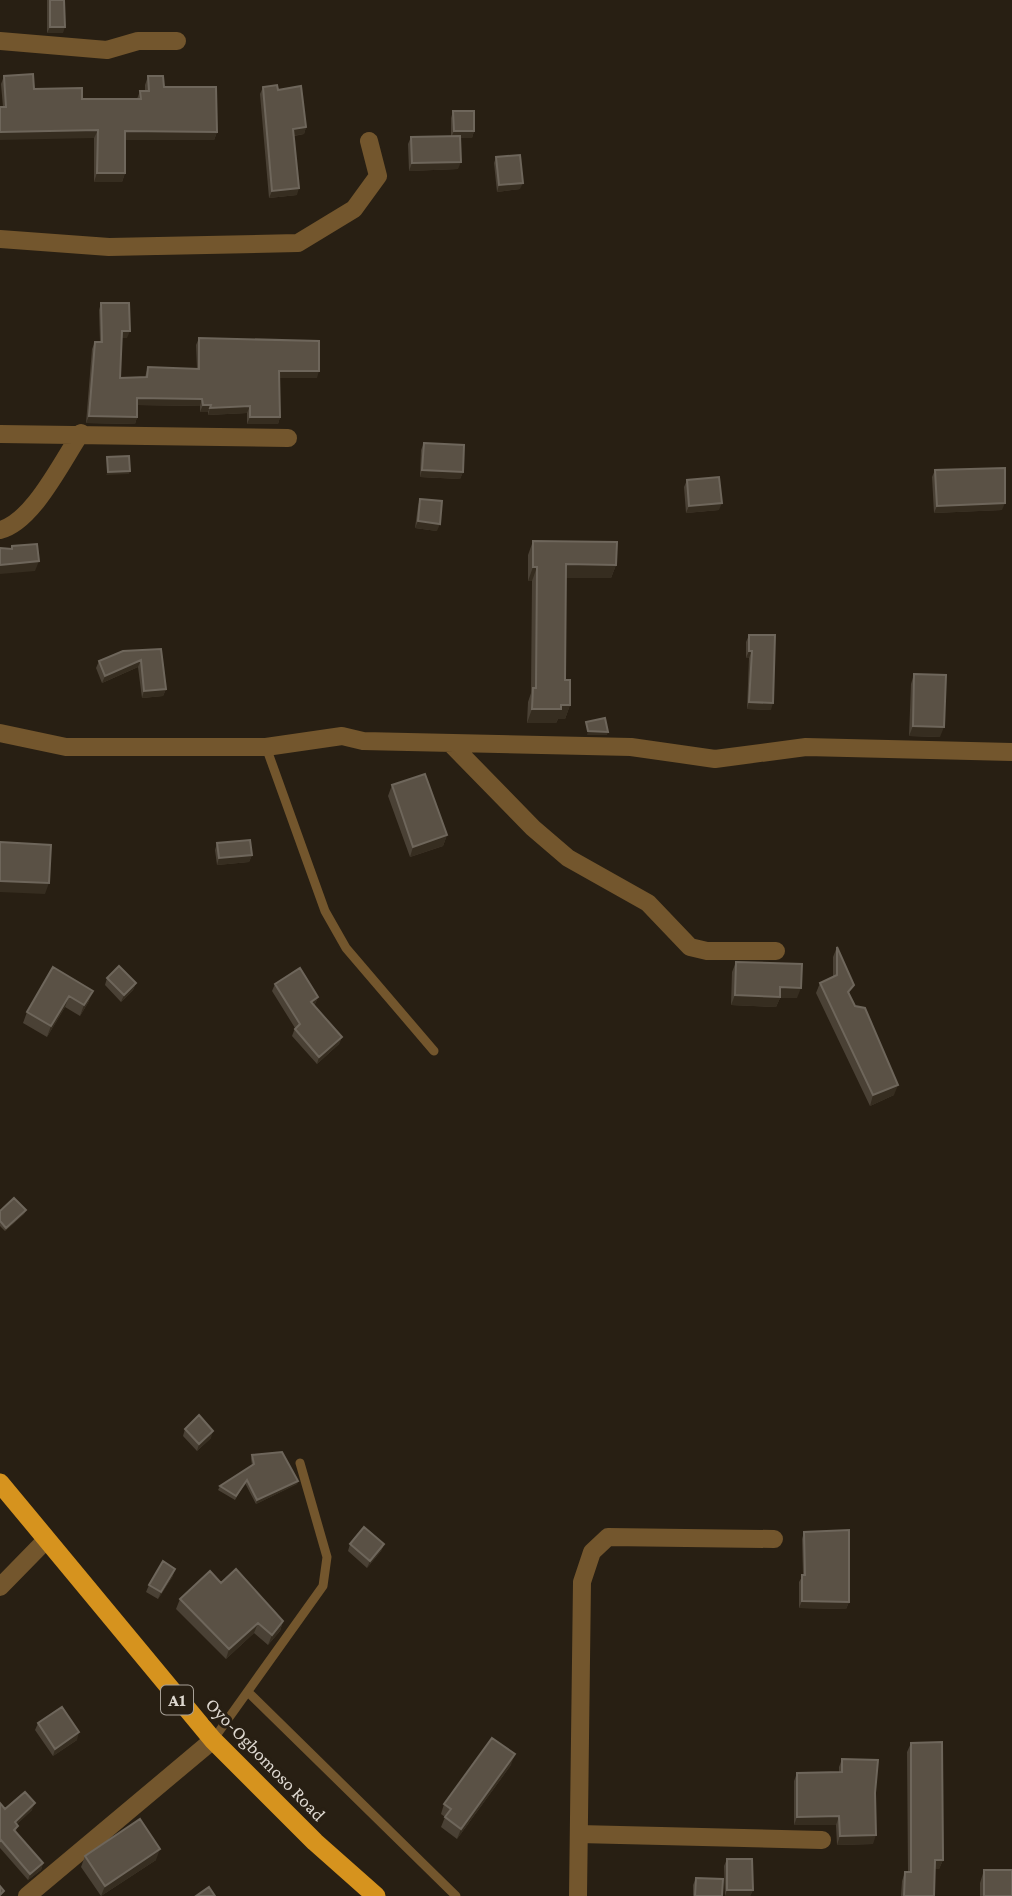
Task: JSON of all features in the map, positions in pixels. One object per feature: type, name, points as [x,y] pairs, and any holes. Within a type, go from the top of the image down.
[{"type":"highway","name":"Oyo-Ogbomoso Road","points":[[5,1494],[213,1740],[315,1842],[376,1896]]},
{"type":"street","points":[[0,41],[107,50],[138,41],[177,41]]},
{"type":"street","points":[[0,239],[109,247],[298,243],[354,209],[378,176],[369,141]]},
{"type":"street","points":[[0,434],[81,433],[288,438]]},
{"type":"street","points":[[0,530],[12,527],[25,517],[81,433]]},
{"type":"street","points":[[0,733],[66,747],[266,747],[342,736],[363,741],[631,747],[715,759],[807,747],[1012,752]]},
{"type":"street","points":[[450,744],[533,828],[568,858],[648,903],[690,947],[708,951],[776,951]]},
{"type":"street","points":[[578,1896],[582,1581],[592,1552],[608,1537],[774,1539]]},
{"type":"street","points":[[0,1587],[46,1540]]},
{"type":"street","points":[[27,1896],[213,1740]]},
{"type":"street","points":[[579,1834],[822,1840]]},
{"type":"lane","points":[[266,747],[325,911],[346,948],[434,1051]]},
{"type":"lane","points":[[213,1740],[323,1586],[328,1568],[300,1463]]},
{"type":"lane","points":[[248,1692],[456,1896]]},
{"type":"building","points":[[50,0],[64,0],[65,27],[50,27]]},
{"type":"building","points":[[33,74],[34,89],[82,88],[82,99],[141,99],[140,91],[149,91],[148,76],[163,76],[164,87],[216,87],[217,132],[125,131],[125,173],[97,173],[98,130],[0,132],[0,107],[6,107],[4,76]]},
{"type":"building","points":[[277,85],[278,90],[301,86],[306,127],[293,129],[299,188],[272,191],[263,87]]},
{"type":"building","points":[[453,111],[474,111],[474,131],[454,131]]},
{"type":"building","points":[[460,136],[461,162],[412,163],[411,137]]},
{"type":"building","points":[[520,155],[523,183],[499,185],[496,157]]},
{"type":"building","points":[[101,303],[129,303],[130,331],[122,331],[120,378],[147,377],[148,367],[199,369],[199,338],[319,341],[319,371],[279,371],[280,417],[250,417],[250,406],[210,408],[211,405],[203,405],[202,399],[137,398],[137,417],[89,416],[95,342],[102,342]]},
{"type":"building","points":[[424,443],[464,445],[463,472],[422,470]]},
{"type":"building","points":[[129,456],[130,471],[108,472],[107,457]]},
{"type":"building","points":[[1005,468],[1005,503],[937,506],[935,470]]},
{"type":"building","points":[[719,477],[722,503],[689,506],[687,480]]},
{"type":"building","points":[[420,499],[442,501],[440,524],[418,521]]},
{"type":"building","points":[[533,541],[617,542],[616,565],[566,564],[565,680],[570,680],[570,705],[561,705],[561,709],[532,709],[533,688],[536,688],[537,567],[533,567]]},
{"type":"building","points":[[37,544],[39,561],[0,565],[0,548],[12,549],[12,546]]},
{"type":"building","points":[[749,635],[775,635],[773,703],[749,702],[752,651],[749,651]]},
{"type":"building","points":[[161,649],[166,689],[144,691],[141,660],[105,676],[99,661],[123,651]]},
{"type":"building","points":[[914,674],[946,675],[944,727],[913,726]]},
{"type":"building","points":[[605,718],[608,732],[588,731],[586,722]]},
{"type":"building","points":[[425,774],[447,835],[413,847],[392,785]]},
{"type":"building","points":[[250,840],[252,855],[219,858],[217,843]]},
{"type":"building","points":[[0,842],[51,845],[49,883],[0,881]]},
{"type":"building","points":[[837,947],[854,985],[848,992],[855,1006],[865,1008],[898,1085],[873,1095],[820,983],[837,975]]},
{"type":"building","points":[[736,962],[802,964],[801,988],[780,987],[780,997],[735,995]]},
{"type":"building","points":[[119,966],[136,983],[124,995],[107,978]]},
{"type":"building","points":[[53,967],[93,991],[84,1005],[69,996],[51,1026],[27,1012]]},
{"type":"building","points":[[300,968],[318,997],[311,1002],[342,1037],[319,1057],[295,1029],[300,1024],[275,984]]},
{"type":"building","points":[[14,1198],[26,1210],[6,1228],[0,1221],[0,1211]]},
{"type":"building","points":[[199,1415],[213,1431],[199,1444],[185,1429]]},
{"type":"building","points":[[282,1452],[298,1481],[257,1500],[247,1480],[236,1496],[220,1486],[254,1464],[252,1455]]},
{"type":"building","points":[[364,1527],[384,1544],[370,1561],[350,1544]]},
{"type":"building","points":[[849,1530],[849,1602],[802,1601],[802,1575],[805,1575],[804,1532]]},
{"type":"building","points":[[163,1561],[175,1569],[161,1592],[149,1585]]},
{"type":"building","points":[[236,1569],[283,1621],[272,1635],[258,1623],[229,1649],[180,1599],[210,1571],[221,1583]]},
{"type":"building","points":[[62,1707],[79,1732],[55,1749],[38,1723]]},
{"type":"building","points":[[492,1738],[515,1754],[461,1829],[445,1817],[451,1809],[444,1804]]},
{"type":"building","points":[[942,1742],[943,1860],[935,1860],[934,1896],[904,1896],[905,1872],[911,1872],[911,1743]]},
{"type":"building","points":[[842,1759],[878,1760],[875,1793],[876,1835],[840,1836],[839,1816],[797,1817],[797,1773],[842,1772]]},
{"type":"building","points":[[25,1792],[35,1803],[15,1822],[18,1826],[14,1830],[43,1863],[30,1874],[0,1841],[0,1803],[5,1809]]},
{"type":"building","points":[[140,1819],[160,1849],[105,1886],[85,1856]]},
{"type":"building","points":[[727,1859],[752,1859],[753,1890],[727,1890]]},
{"type":"building","points":[[984,1870],[1012,1870],[1012,1896],[984,1896]]},
{"type":"building","points":[[696,1878],[723,1879],[722,1896],[695,1896]]},
{"type":"building","points":[[209,1887],[215,1896],[196,1896]]}]
